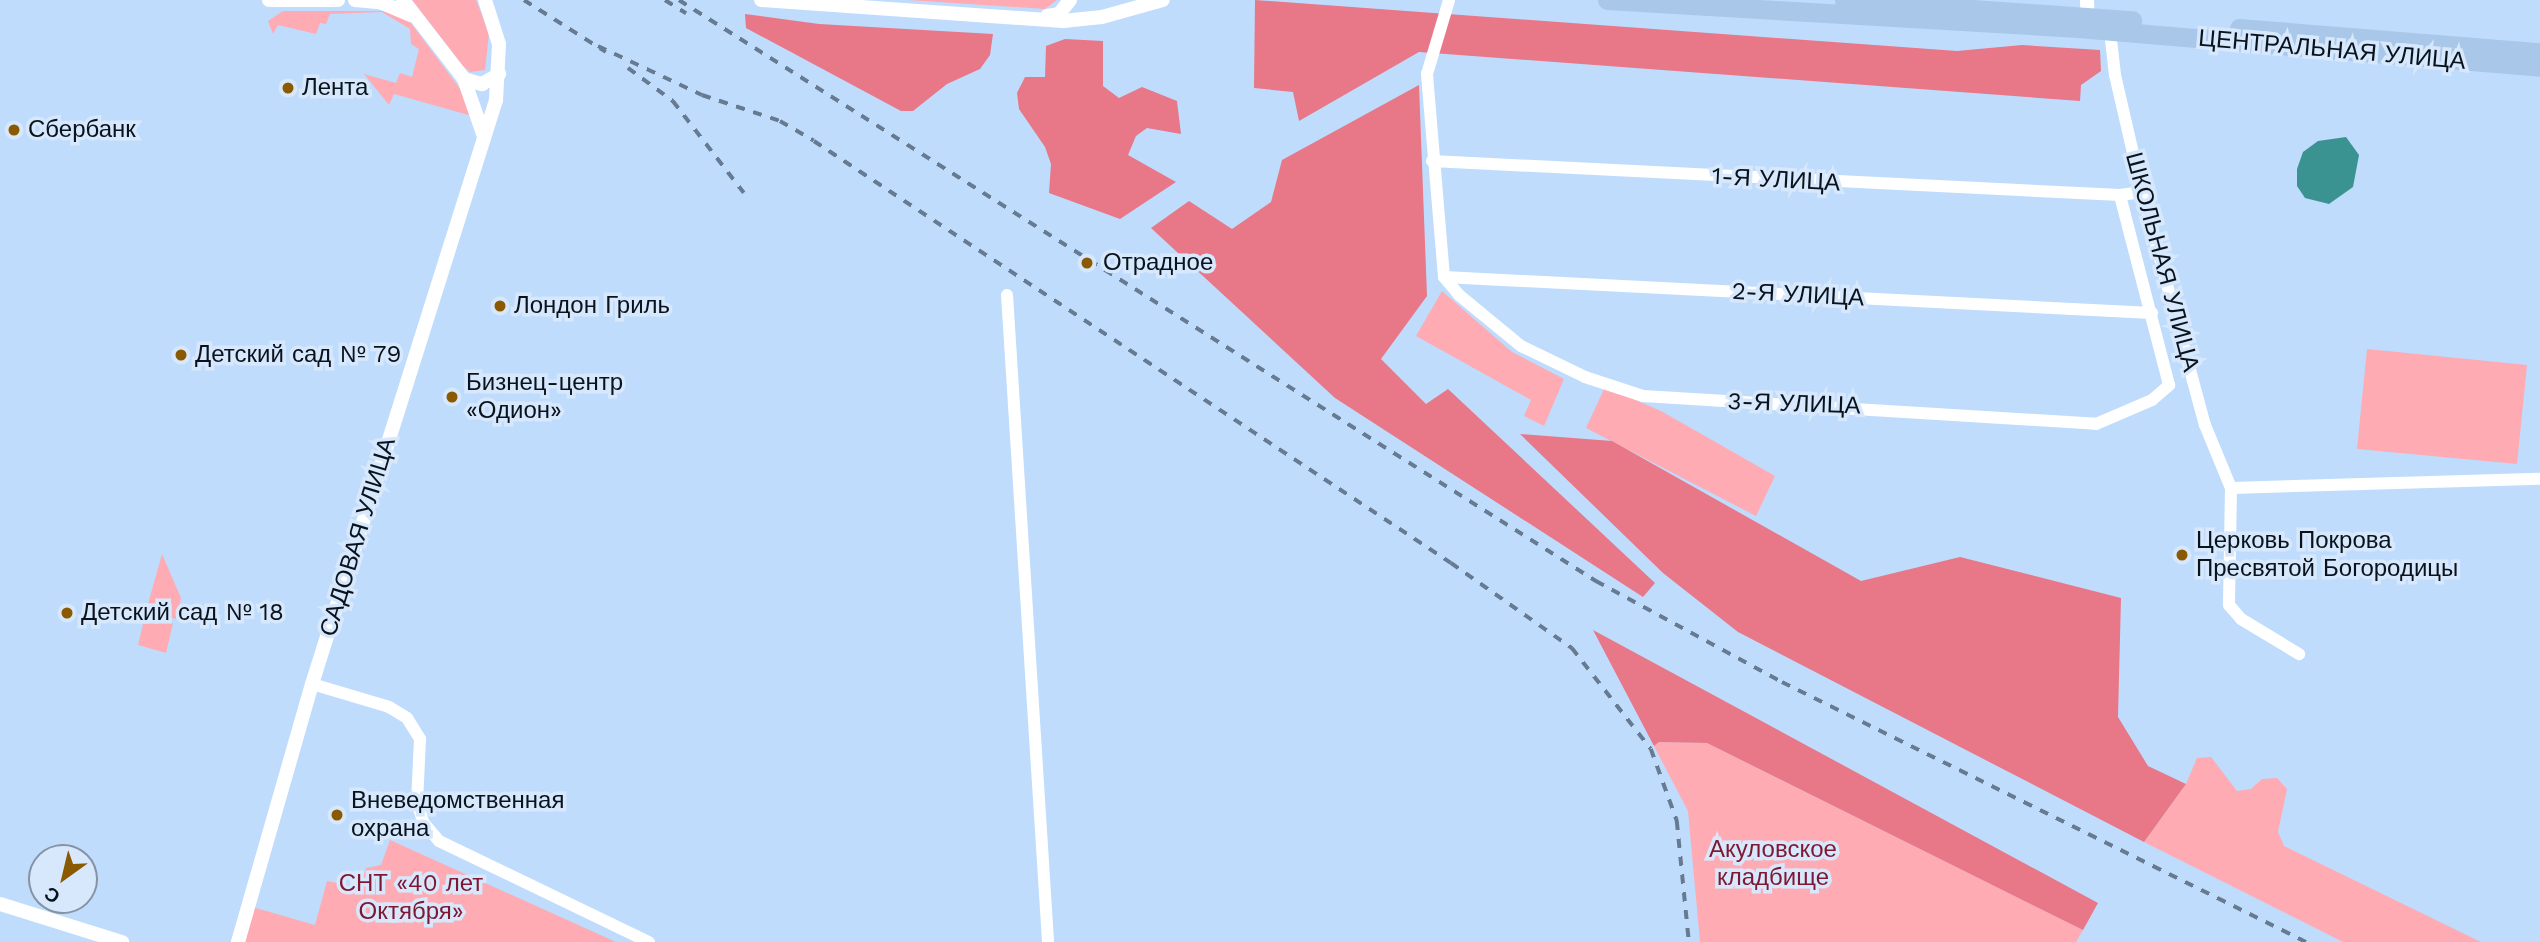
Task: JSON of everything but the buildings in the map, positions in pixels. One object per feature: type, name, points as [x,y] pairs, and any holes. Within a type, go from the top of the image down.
[{"type":"main road","points":[[1607,0],[2088,15]]},
{"type":"main road","points":[[1844,0],[2088,15]]},
{"type":"main road","name":"ЦЕНТРАЛЬНАЯ УЛИЦА","points":[[2088,15],[2540,52]]},
{"type":"main road","name":"ЦЕНТРАЛЬНАЯ УЛИЦА","points":[[2088,15],[2117,31],[2540,67]]},
{"type":"street","points":[[269,0],[338,0]]},
{"type":"street","points":[[355,0],[380,2],[411,15]]},
{"type":"street","points":[[403,0],[411,15],[464,79],[483,134]]},
{"type":"street","name":"САДОВАЯ УЛИЦА","points":[[238,942],[312,684],[483,134],[499,74],[499,44],[485,0]]},
{"type":"street","points":[[761,0],[1032,20],[1102,17],[1163,0]]},
{"type":"street","points":[[1032,20],[1059,14],[1070,0]]},
{"type":"street","points":[[1444,277],[1432,162],[1427,74],[1449,0]]},
{"type":"street","name":"ШКОЛЬНАЯ УЛИЦА","points":[[2117,31],[2115,75],[2142,192],[2205,425],[2231,488],[2229,606],[2241,619],[2299,654]]},
{"type":"street","points":[[464,79],[482,84],[499,74]]},
{"type":"street","name":"1-Я УЛИЦА","points":[[1432,162],[2120,195],[2142,192]]},
{"type":"street","points":[[2120,195],[2152,313]]},
{"type":"street","name":"2-Я УЛИЦА","points":[[1444,277],[2152,313]]},
{"type":"street","name":"3-Я УЛИЦА","points":[[1444,277],[1459,295],[1539,357],[1585,377],[1659,399],[1851,406],[2096,424],[2152,400],[2169,385],[2152,313]]},
{"type":"street","points":[[1007,295],[1048,942]]},
{"type":"street","points":[[2231,488],[2540,479]]},
{"type":"street","points":[[312,684],[389,707],[407,718],[419,739],[417,802],[423,822],[439,841],[649,942]]},
{"type":"street","points":[[0,904],[122,942]]},
{"type":"green space","points":[[412,0],[476,0],[489,33],[485,70],[470,72],[462,65]]},
{"type":"green space","points":[[908,0],[1057,0],[1045,9]]},
{"type":"green space","points":[[283,11],[388,11],[407,18],[467,98],[472,116],[394,94],[389,105],[364,74],[396,83],[400,73],[412,77],[419,49],[411,44],[410,29],[382,12],[330,14],[326,24],[320,23],[316,34],[278,25],[273,34],[268,21]]},
{"type":"green space","points":[[1442,291],[1512,352],[1564,379],[1544,426],[1524,416],[1531,400],[1416,336]]},
{"type":"green space","points":[[2367,349],[2527,365],[2517,464],[2357,449]]},
{"type":"green space","points":[[1605,387],[1661,411],[1775,476],[1756,516],[1586,428]]},
{"type":"green space","points":[[162,554],[181,598],[176,619],[146,611]]},
{"type":"green space","points":[[145,616],[173,623],[166,653],[138,645]]},
{"type":"green space","name":"Акуловское кладбище","points":[[1659,742],[1707,743],[2083,930],[2076,942],[1700,942],[1688,811],[1654,746]]},
{"type":"green space","points":[[2211,757],[2237,791],[2251,789],[2262,779],[2277,778],[2287,789],[2278,832],[2284,846],[2481,942],[2343,942],[2144,842],[2186,784],[2197,758]]},
{"type":"green space","name":"СНТ «40 лет Октября»","points":[[390,840],[616,942],[244,942],[252,907],[315,925],[327,881],[360,887],[366,868],[381,865]]},
{"type":"shaded area","points":[[1255,0],[1957,51],[2022,45],[2100,50],[2101,71],[2081,85],[2080,101],[1419,52],[1299,121],[1293,92],[1254,88]]},
{"type":"shaded area","points":[[745,14],[819,24],[993,34],[990,55],[980,69],[947,84],[913,111],[901,111],[746,28]]},
{"type":"shaded area","points":[[1065,39],[1103,41],[1103,86],[1119,98],[1142,87],[1177,101],[1181,134],[1147,128],[1136,136],[1128,155],[1176,182],[1120,219],[1049,193],[1051,164],[1045,147],[1019,109],[1017,93],[1025,77],[1045,77],[1046,46]]},
{"type":"shaded area","points":[[1419,85],[1427,296],[1381,359],[1426,404],[1448,389],[1655,583],[1643,597],[1335,398],[1151,228],[1189,201],[1232,229],[1271,202],[1282,160]]},
{"type":"shaded area","points":[[2346,137],[2359,155],[2353,187],[2329,204],[2305,198],[2297,186],[2297,169],[2303,152],[2318,141]]},
{"type":"shaded area","points":[[1520,434],[1612,441],[1861,581],[1960,557],[2121,598],[2118,717],[2148,766],[2186,784],[2144,842],[1738,632],[1663,573]]},
{"type":"shaded area","points":[[1593,630],[2098,903],[2083,930],[1707,743],[1659,742],[1654,746]]},
{"type":"railway","points":[[524,0],[606,52]]},
{"type":"railway","points":[[665,0],[686,13]]},
{"type":"railway","points":[[679,0],[1596,581],[1782,682],[2306,942]]},
{"type":"railway","points":[[598,46],[702,95],[780,121],[814,141],[1451,563],[1572,648],[1651,749],[1677,821],[1689,942]]},
{"type":"railway","points":[[628,68],[673,101],[744,193]]},
{"type":"place","name":"Лента","points":[[288,88]]},
{"type":"place","name":"Сбербанк","points":[[14,130]]},
{"type":"place","name":"Отрадное","points":[[1087,263]]},
{"type":"place","name":"Лондон Гриль","points":[[500,306]]},
{"type":"place","name":"Детский сад № 79","points":[[181,355]]},
{"type":"place","name":"Бизнец-центр «Одион»","points":[[452,397]]},
{"type":"place","name":"Церковь Покрова Пресвятой Богородицы","points":[[2182,555]]},
{"type":"place","name":"Детский сад № 18","points":[[67,613]]},
{"type":"place","name":"Вневедомственная охрана","points":[[337,815]]}]
